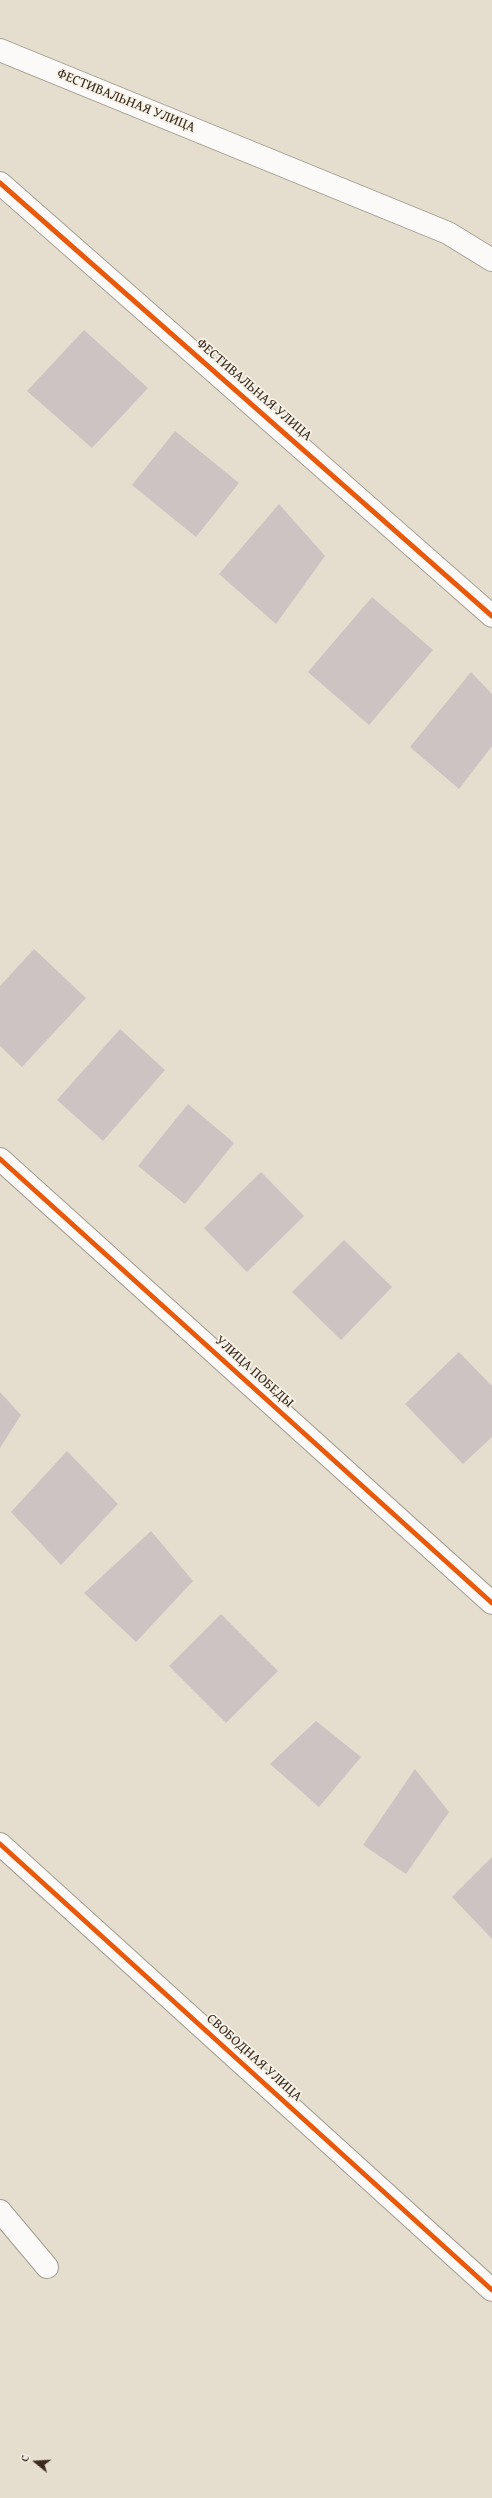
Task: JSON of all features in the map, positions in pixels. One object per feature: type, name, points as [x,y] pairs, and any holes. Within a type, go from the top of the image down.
[{"type":"street","name":"ФЕСТИВАЛЬНАЯ УЛИЦА","points":[[0,50],[448,233],[492,260]]},
{"type":"street","name":"ФЕСТИВАЛЬНАЯ УЛИЦА","points":[[0,183],[492,616]]},
{"type":"street","name":"УЛИЦА ПОБЕДЫ","points":[[0,1159],[492,1603]]},
{"type":"street","name":"СВОБОДНАЯ УЛИЦА","points":[[0,1844],[492,2290]]},
{"type":"street","points":[[0,2211],[47,2266]]},
{"type":"building","points":[[84,330],[148,388],[92,448],[27,391]]},
{"type":"building","points":[[175,431],[239,483],[196,537],[132,485]]},
{"type":"building","points":[[279,504],[325,556],[276,624],[219,574]]},
{"type":"building","points":[[372,597],[433,650],[369,725],[308,672]]},
{"type":"building","points":[[471,672],[492,694],[492,746],[459,789],[410,747]]},
{"type":"building","points":[[34,949],[86,998],[22,1067],[0,1046],[0,986]]},
{"type":"building","points":[[120,1029],[165,1070],[103,1141],[57,1100]]},
{"type":"building","points":[[188,1104],[234,1143],[185,1204],[138,1166]]},
{"type":"building","points":[[261,1172],[304,1216],[247,1272],[204,1228]]},
{"type":"building","points":[[344,1240],[392,1287],[341,1340],[292,1292]]},
{"type":"building","points":[[459,1352],[492,1386],[492,1437],[463,1464],[405,1404]]},
{"type":"building","points":[[0,1392],[21,1415],[0,1448]]},
{"type":"building","points":[[67,1451],[118,1504],[61,1565],[11,1512]]},
{"type":"building","points":[[151,1531],[193,1581],[136,1642],[84,1593]]},
{"type":"building","points":[[221,1614],[278,1671],[226,1723],[169,1666]]},
{"type":"building","points":[[316,1721],[361,1757],[319,1807],[270,1764]]},
{"type":"building","points":[[415,1769],[449,1812],[406,1874],[363,1845]]},
{"type":"building","points":[[492,1857],[492,1939],[452,1897]]},
{"type":"cycle path","points":[[0,183],[492,616]]},
{"type":"cycle path","points":[[0,1159],[492,1603]]},
{"type":"cycle path","points":[[0,1844],[492,2290]]}]
